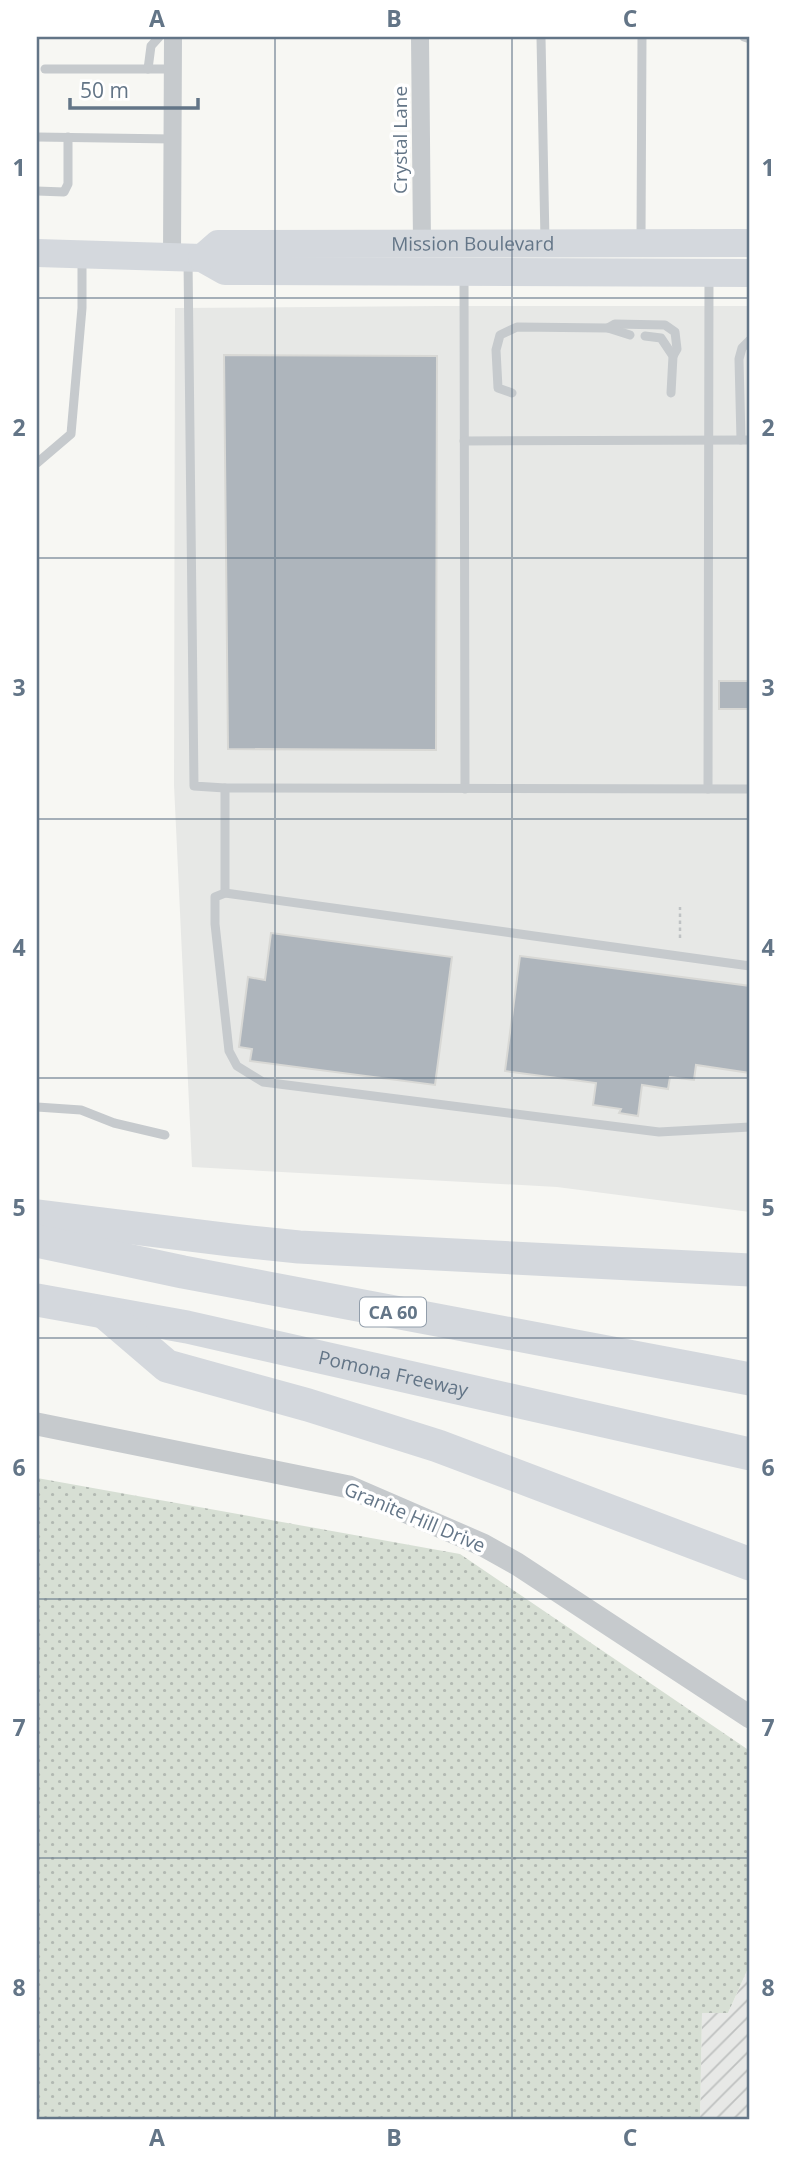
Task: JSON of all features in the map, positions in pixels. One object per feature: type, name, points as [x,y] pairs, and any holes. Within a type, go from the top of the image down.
[{"type":"highway","points":[[37,1216],[299,1247],[750,1270]]},
{"type":"highway","name":"CA 60","points":[[37,1241],[196,1275],[750,1380]]},
{"type":"highway","name":"Pomona Freeway","points":[[37,1300],[187,1327],[750,1454]]},
{"type":"highway","points":[[103,1311],[167,1366],[308,1405],[438,1446],[750,1564]]},
{"type":"main road","name":"Mission Boulevard","points":[[187,258],[218,244],[422,243],[464,258],[545,243],[750,243]]},
{"type":"main road","name":"Mission Boulevard","points":[[37,253],[187,258],[225,271],[464,258],[709,273],[750,273]]},
{"type":"street","points":[[173,37],[173,139],[187,258]]},
{"type":"street","name":"Crystal Lane","points":[[420,37],[422,243]]},
{"type":"street","name":"Granite Hill Drive","points":[[37,1424],[349,1487],[483,1545],[517,1564],[750,1717]]},
{"type":"lane","points":[[148,69],[151,46],[159,37]]},
{"type":"lane","points":[[541,37],[545,243]]},
{"type":"lane","points":[[641,243],[642,37]]},
{"type":"lane","points":[[744,37],[750,39]]},
{"type":"lane","points":[[45,69],[173,69]]},
{"type":"lane","points":[[37,137],[173,139]]},
{"type":"lane","points":[[37,191],[64,192],[68,184],[68,137]]},
{"type":"lane","points":[[37,463],[71,434],[82,308],[82,254]]},
{"type":"lane","points":[[187,258],[194,786],[750,789]]},
{"type":"lane","points":[[464,258],[465,789]]},
{"type":"lane","points":[[708,789],[709,273]]},
{"type":"lane","points":[[608,328],[615,324],[665,324],[675,332],[677,349],[673,356],[671,393]]},
{"type":"lane","points":[[512,393],[498,388],[496,350],[500,335],[517,327],[608,328],[630,335]]},
{"type":"lane","points":[[645,335],[661,338],[673,356]]},
{"type":"lane","points":[[464,441],[746,440],[745,385],[739,359],[742,348],[750,340]]},
{"type":"lane","points":[[225,788],[225,893]]},
{"type":"lane","points":[[750,966],[225,893],[215,897],[215,924],[229,1051],[237,1066],[262,1082],[659,1132],[750,1127]]},
{"type":"lane","points":[[37,1107],[81,1110],[114,1123],[165,1135]]},
{"type":"path","points":[[680,907],[680,938]]},
{"type":"shaded area","points":[[750,306],[750,1212],[557,1187],[192,1167],[174,785],[175,308]]},
{"type":"shaded area","points":[[37,1478],[460,1554],[750,1751],[750,1964],[728,2013],[702,2013],[700,2120],[37,2120]]},
{"type":"shaded area","points":[[750,1964],[750,2120],[700,2120],[702,2013],[728,2013]]},
{"type":"building","points":[[224,355],[437,356],[436,750],[228,749]]},
{"type":"building","points":[[719,681],[750,681],[750,709],[719,709]]},
{"type":"building","points":[[271,933],[452,957],[435,1085],[250,1061],[252,1049],[239,1047],[248,977],[265,980]]},
{"type":"building","points":[[520,956],[750,986],[750,1073],[696,1065],[694,1080],[670,1077],[668,1089],[642,1085],[638,1116],[619,1113],[621,1109],[593,1105],[596,1083],[505,1071]]}]
